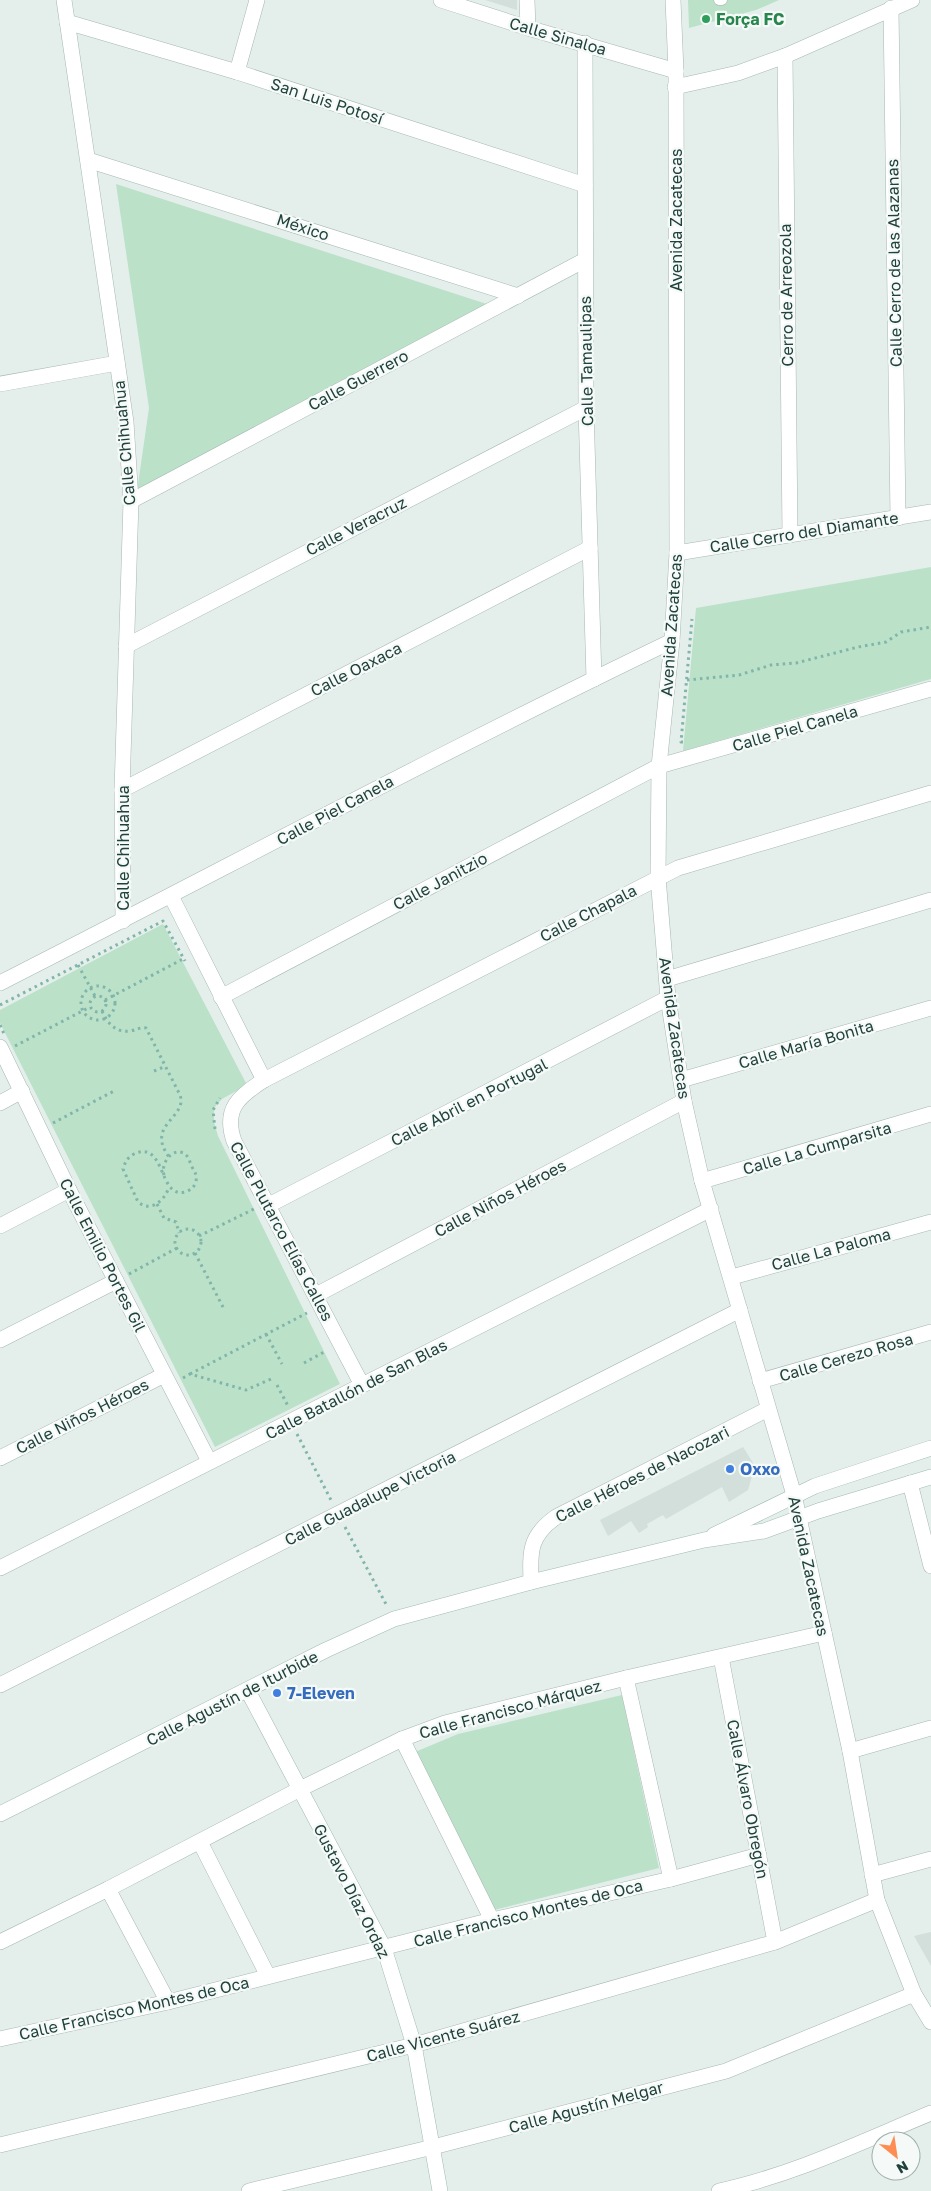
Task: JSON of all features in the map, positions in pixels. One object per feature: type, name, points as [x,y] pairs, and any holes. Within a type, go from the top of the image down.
[{"type":"street","name":"Calle Chihuahua","points":[[64,0],[129,457],[131,500],[122,790],[123,921]]},
{"type":"street","points":[[237,72],[257,0]]},
{"type":"street","name":"Calle Sinaloa","points":[[441,0],[528,28],[676,70]]},
{"type":"street","points":[[528,0],[528,28]]},
{"type":"street","name":"Avenida Zacatecas","points":[[673,0],[676,70],[677,552],[672,641],[659,766],[658,877],[668,998],[684,1101],[702,1181],[732,1277],[760,1382],[800,1518],[850,1751],[877,1900],[914,1994],[931,2022]]},
{"type":"street","points":[[675,88],[738,72],[785,56],[912,0]]},
{"type":"street","name":"Calle Cerro de las Alazanas","points":[[891,8],[898,518]]},
{"type":"street","name":"San Luis Potosí","points":[[67,22],[237,72],[585,185]]},
{"type":"street","name":"Calle Tamaulipas","points":[[585,43],[586,408],[594,679]]},
{"type":"street","name":"Cerro de Arreozola","points":[[785,56],[790,535]]},
{"type":"street","name":"México","points":[[88,160],[518,296]]},
{"type":"street","name":"Calle Guerrero","points":[[131,500],[585,260]]},
{"type":"street","points":[[0,384],[117,363]]},
{"type":"street","name":"Calle Veracruz","points":[[126,646],[586,408]]},
{"type":"street","name":"Calle Cerro del Diamante","points":[[677,552],[931,512]]},
{"type":"street","name":"Calle Oaxaca","points":[[122,790],[590,548]]},
{"type":"street","name":"Calle Piel Canela","points":[[0,982],[123,921],[381,785],[672,641]]},
{"type":"street","name":"Calle Piel Canela","points":[[659,766],[931,689]]},
{"type":"street","name":"Calle Janitzio","points":[[221,996],[659,766]]},
{"type":"street","name":"Calle Chapala","points":[[264,1080],[658,877],[695,862],[931,792]]},
{"type":"street","points":[[171,896],[264,1080]]},
{"type":"street","points":[[667,979],[931,900]]},
{"type":"street","name":"Calle Abril en Portugal","points":[[262,1207],[668,998]]},
{"type":"street","name":"Calle María Bonita","points":[[681,1080],[931,1008]]},
{"type":"street","name":"Calle Emilio Portes Gil","points":[[6,1045],[22,1091],[69,1190],[121,1278],[164,1375],[209,1462]]},
{"type":"street","name":"Calle Plutarco Elías Calles","points":[[264,1080],[245,1093],[234,1104],[230,1117],[231,1131],[262,1207],[316,1295],[362,1385]]},
{"type":"street","points":[[0,1103],[22,1091]]},
{"type":"street","name":"Calle Niños Héroes","points":[[316,1295],[684,1101]]},
{"type":"street","name":"Calle La Cumparsita","points":[[702,1181],[931,1114]]},
{"type":"street","points":[[0,1226],[69,1190]]},
{"type":"street","name":"Calle Batallón de San Blas","points":[[0,1568],[209,1462],[291,1423],[362,1385],[711,1209]]},
{"type":"street","name":"Calle La Paloma","points":[[732,1277],[931,1222]]},
{"type":"street","points":[[0,1340],[121,1278]]},
{"type":"street","name":"Calle Guadalupe Victoria","points":[[0,1685],[740,1310]]},
{"type":"street","name":"Calle Cerezo Rosa","points":[[760,1382],[931,1332]]},
{"type":"street","name":"Calle Niños Héroes","points":[[0,1458],[164,1375]]},
{"type":"street","name":"Calle Héroes de Nacozari","points":[[531,1582],[530,1551],[536,1536],[545,1524],[768,1409]]},
{"type":"street","name":"Calle Agustín de Iturbide","points":[[704,1540],[794,1495],[832,1480],[931,1448]]},
{"type":"street","name":"Calle Agustín de Iturbide","points":[[0,1814],[248,1691],[326,1650],[394,1620],[531,1582],[704,1540],[764,1531],[931,1477]]},
{"type":"street","points":[[910,1483],[931,1566]]},
{"type":"street","name":"Calle Francisco Márquez","points":[[0,1942],[108,1889],[300,1789],[402,1740],[445,1723],[626,1678],[824,1633]]},
{"type":"street","name":"Calle Álvaro Obregón","points":[[721,1656],[775,1942]]},
{"type":"street","points":[[626,1678],[671,1879]]},
{"type":"street","name":"Gustavo Díaz Ordaz","points":[[248,1691],[384,1948],[414,2046],[440,2191]]},
{"type":"street","points":[[850,1751],[931,1728]]},
{"type":"street","points":[[402,1740],[492,1920]]},
{"type":"street","name":"Calle Francisco Montes de Oca","points":[[200,1842],[268,1976]]},
{"type":"street","name":"Calle Francisco Montes de Oca","points":[[0,2039],[168,2002],[492,1920],[671,1879],[759,1855]]},
{"type":"street","points":[[872,1875],[931,1859]]},
{"type":"street","points":[[108,1889],[168,2002]]},
{"type":"street","name":"Calle Vicente Suárez","points":[[0,2145],[414,2046],[775,1942],[877,1900]]},
{"type":"street","name":"Calle Agustín Melgar","points":[[249,2191],[433,2147],[726,2071],[914,1994]]},
{"type":"street","points":[[719,2191],[758,2182],[807,2166],[931,2113]]},
{"type":"path","points":[[690,739],[681,742],[692,619]]},
{"type":"path","points":[[687,680],[739,676],[771,665],[796,663],[858,647],[879,644],[894,638],[901,632],[931,627]]},
{"type":"path","points":[[0,1005],[163,921],[188,968]]},
{"type":"path","points":[[105,1000],[184,959]]},
{"type":"path","points":[[78,965],[95,996]]},
{"type":"path","points":[[90,988],[104,988],[113,996],[115,1005],[105,1019],[94,1020],[88,1018],[82,1011],[81,998],[90,988]]},
{"type":"path","points":[[95,996],[100,996],[105,1000]]},
{"type":"path","points":[[90,1007],[91,1000],[95,996]]},
{"type":"path","points":[[102,1011],[105,1007],[105,1000]]},
{"type":"path","points":[[0,1025],[6,1045],[90,1007]]},
{"type":"path","points":[[90,1007],[94,1011],[102,1011]]},
{"type":"path","points":[[102,1011],[105,1019],[113,1027],[122,1031],[146,1028],[180,1095],[182,1104],[180,1110],[168,1121],[163,1132],[163,1147],[169,1157]]},
{"type":"path","points":[[154,1072],[166,1066]]},
{"type":"path","points":[[50,1124],[114,1091]]},
{"type":"path","points":[[216,1133],[212,1123],[213,1110],[222,1097]]},
{"type":"path","points":[[164,1175],[163,1166],[169,1157],[178,1153],[185,1154],[196,1176],[195,1184],[186,1192],[177,1192],[169,1187],[157,1159],[146,1153],[133,1154],[126,1161],[123,1169],[138,1202],[145,1206],[157,1204],[164,1198],[169,1187]]},
{"type":"path","points":[[250,1200],[262,1207]]},
{"type":"path","points":[[157,1204],[164,1218],[176,1222],[179,1234]]},
{"type":"path","points":[[259,1217],[262,1207]]},
{"type":"path","points":[[199,1236],[262,1207]]},
{"type":"path","points":[[188,1229],[196,1232],[199,1236],[200,1246],[195,1253],[187,1254],[177,1248],[176,1239],[179,1234],[188,1229]]},
{"type":"path","points":[[121,1278],[177,1248]]},
{"type":"path","points":[[195,1253],[224,1309]]},
{"type":"path","points":[[303,1304],[311,1320]]},
{"type":"path","points":[[179,1380],[307,1313]]},
{"type":"path","points":[[266,1334],[282,1364]]},
{"type":"path","points":[[323,1343],[331,1359]]},
{"type":"path","points":[[304,1363],[326,1351]]},
{"type":"path","points":[[190,1374],[246,1390],[271,1378]]},
{"type":"path","points":[[277,1385],[291,1411]]},
{"type":"shaded area","points":[[485,0],[517,0],[517,10]]},
{"type":"shaded area","points":[[743,1447],[755,1466],[748,1490],[729,1502],[722,1487],[666,1519],[663,1515],[647,1524],[648,1527],[639,1533],[631,1521],[608,1536],[600,1520]]},
{"type":"shaded area","points":[[931,1932],[931,1966],[914,1936]]},
{"type":"green space","name":"Força FC","points":[[688,0],[779,0],[756,10],[689,28]]},
{"type":"green space","points":[[116,184],[493,306],[137,491],[149,408]]},
{"type":"green space","points":[[931,567],[931,679],[683,751],[696,608]]},
{"type":"green space","points":[[163,924],[247,1085],[222,1099],[214,1108],[214,1122],[218,1136],[340,1384],[215,1447],[0,1023],[0,1010]]},
{"type":"green space","points":[[622,1695],[659,1868],[494,1910],[415,1752],[458,1734]]},
{"type":"place","name":"Força FC","points":[[706,19]]},
{"type":"place","name":"Oxxo","points":[[730,1469]]},
{"type":"place","name":"7-Eleven","points":[[277,1693]]}]
